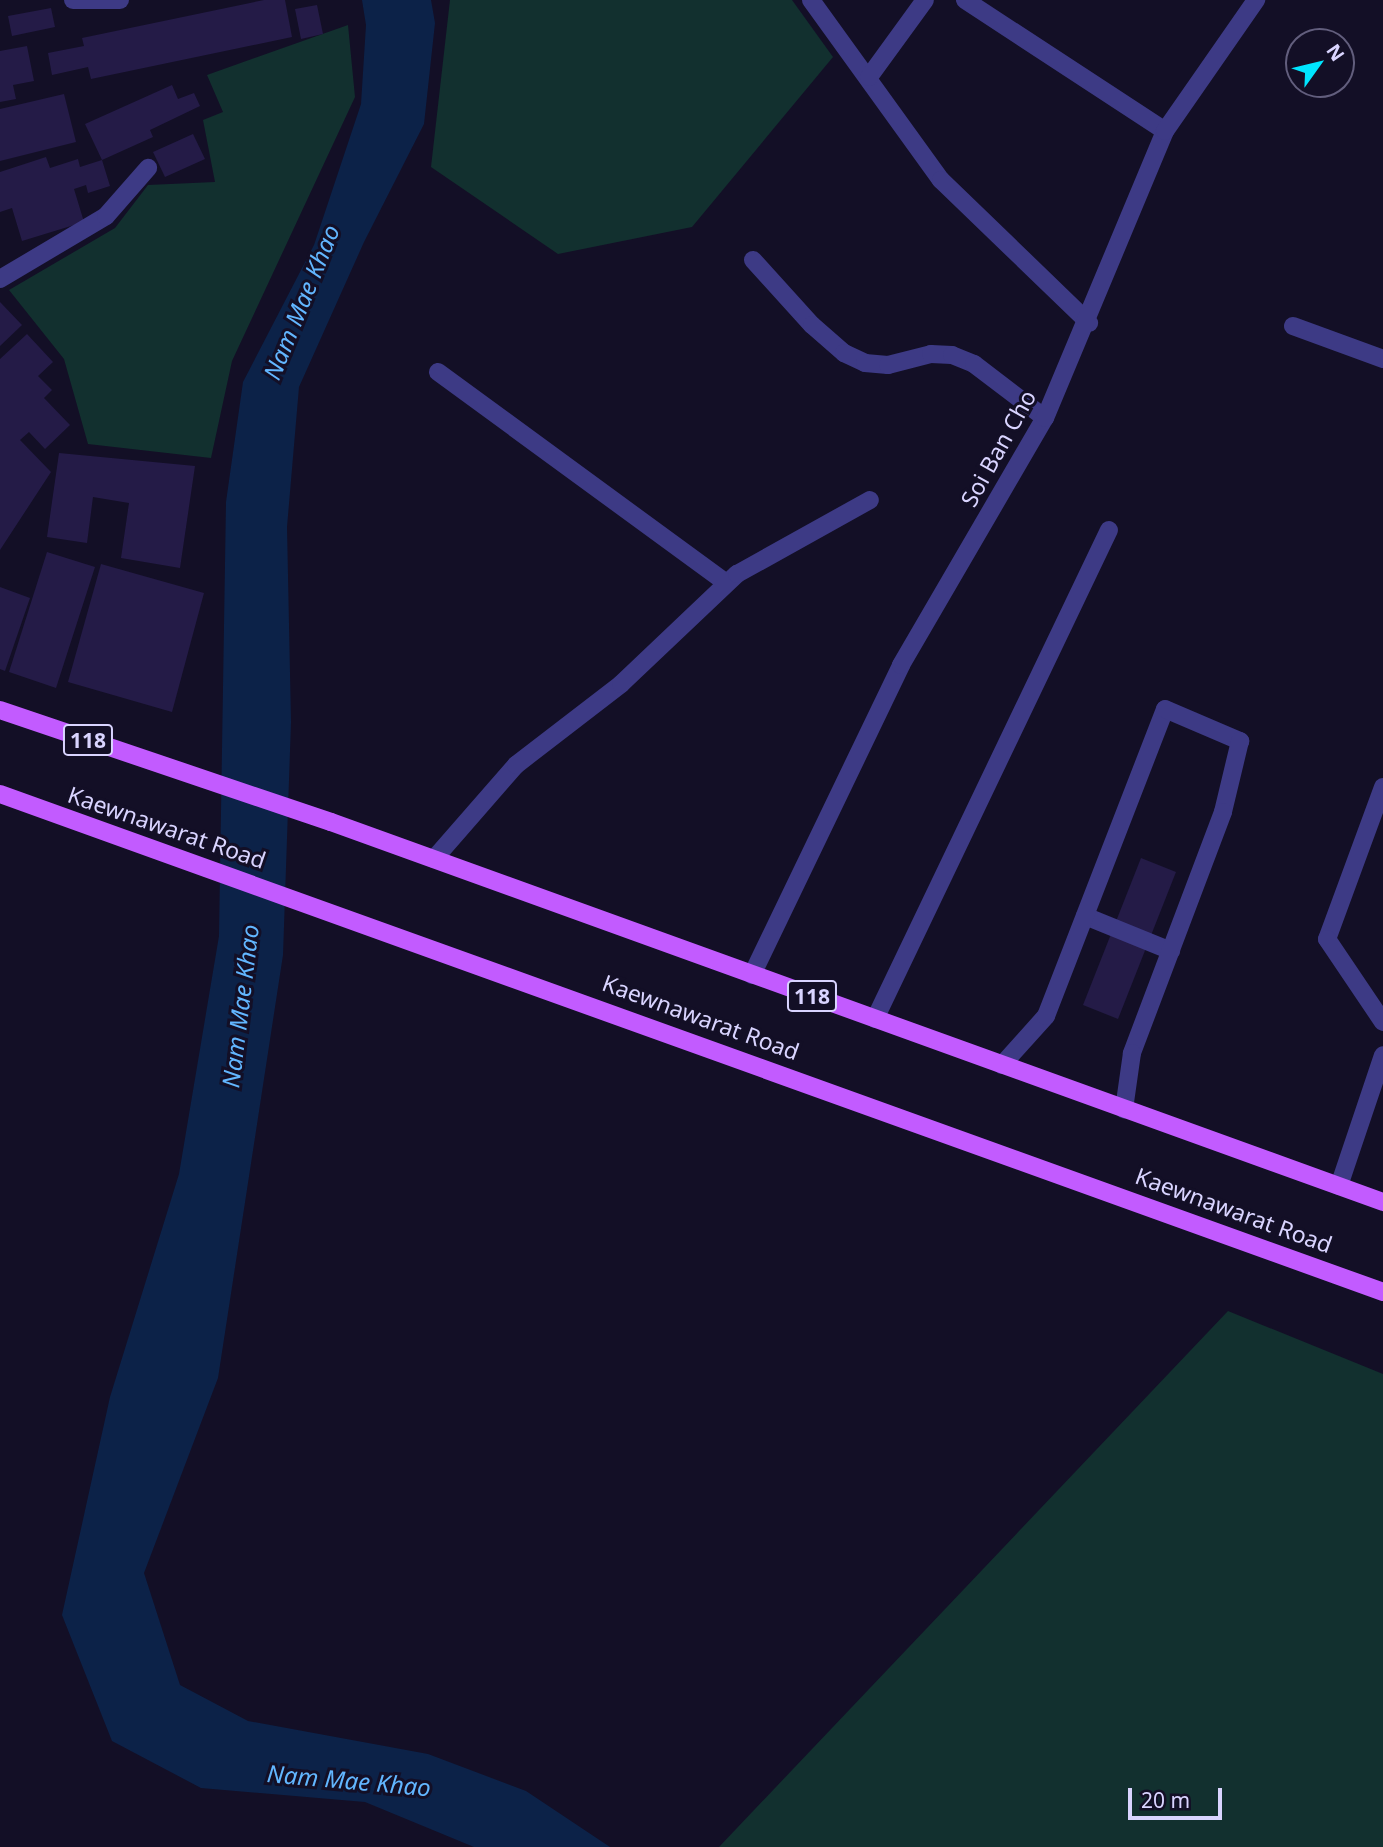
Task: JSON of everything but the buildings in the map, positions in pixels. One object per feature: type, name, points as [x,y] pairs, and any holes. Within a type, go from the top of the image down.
[{"type":"main road","name":"118","points":[[0,710],[331,822],[1383,1202]]},
{"type":"main road","name":"Kaewnawarat Road","points":[[0,794],[304,901],[1383,1292]]},
{"type":"street","points":[[73,0],[120,0]]},
{"type":"street","points":[[811,0],[941,180],[1089,323]]},
{"type":"street","points":[[869,77],[925,0]]},
{"type":"street","points":[[965,0],[1166,131]]},
{"type":"street","name":"Soi Ban Cho","points":[[752,975],[901,665],[1045,418],[1089,323],[1166,131],[1256,0]]},
{"type":"street","points":[[0,279],[106,216],[148,168]]},
{"type":"street","points":[[753,260],[812,326],[844,353],[864,363],[888,365],[931,354],[952,355],[974,364],[1045,418]]},
{"type":"street","points":[[1293,326],[1383,359]]},
{"type":"street","points":[[438,372],[726,583]]},
{"type":"street","points":[[434,859],[516,765],[621,684],[726,583],[870,500]]},
{"type":"street","points":[[875,1019],[1109,530]]},
{"type":"street","points":[[1002,1065],[1046,1016],[1165,709],[1240,741],[1223,812],[1132,1053],[1124,1109]]},
{"type":"street","points":[[1383,787],[1327,939],[1383,1022]]},
{"type":"street","points":[[1085,916],[1171,951]]},
{"type":"street","points":[[1339,1186],[1383,1055]]},
{"type":"green space","points":[[450,0],[792,0],[833,57],[692,227],[558,254],[431,167]]},
{"type":"green space","points":[[348,25],[355,97],[232,361],[211,458],[88,444],[64,359],[9,290],[115,228],[148,185],[215,182],[203,120],[223,112],[207,75]]},
{"type":"green space","points":[[1228,1311],[1383,1374],[1383,1847],[719,1847]]},
{"type":"water","name":"Nam Mae Khao","points":[[362,0],[431,0],[435,23],[424,124],[364,242],[299,387],[287,527],[291,722],[283,955],[218,1378],[144,1573],[180,1685],[248,1721],[428,1754],[526,1791],[610,1847],[474,1847],[365,1802],[201,1788],[112,1741],[62,1615],[110,1397],[179,1174],[219,936],[226,502],[243,382],[314,245],[361,104],[366,25]]}]
